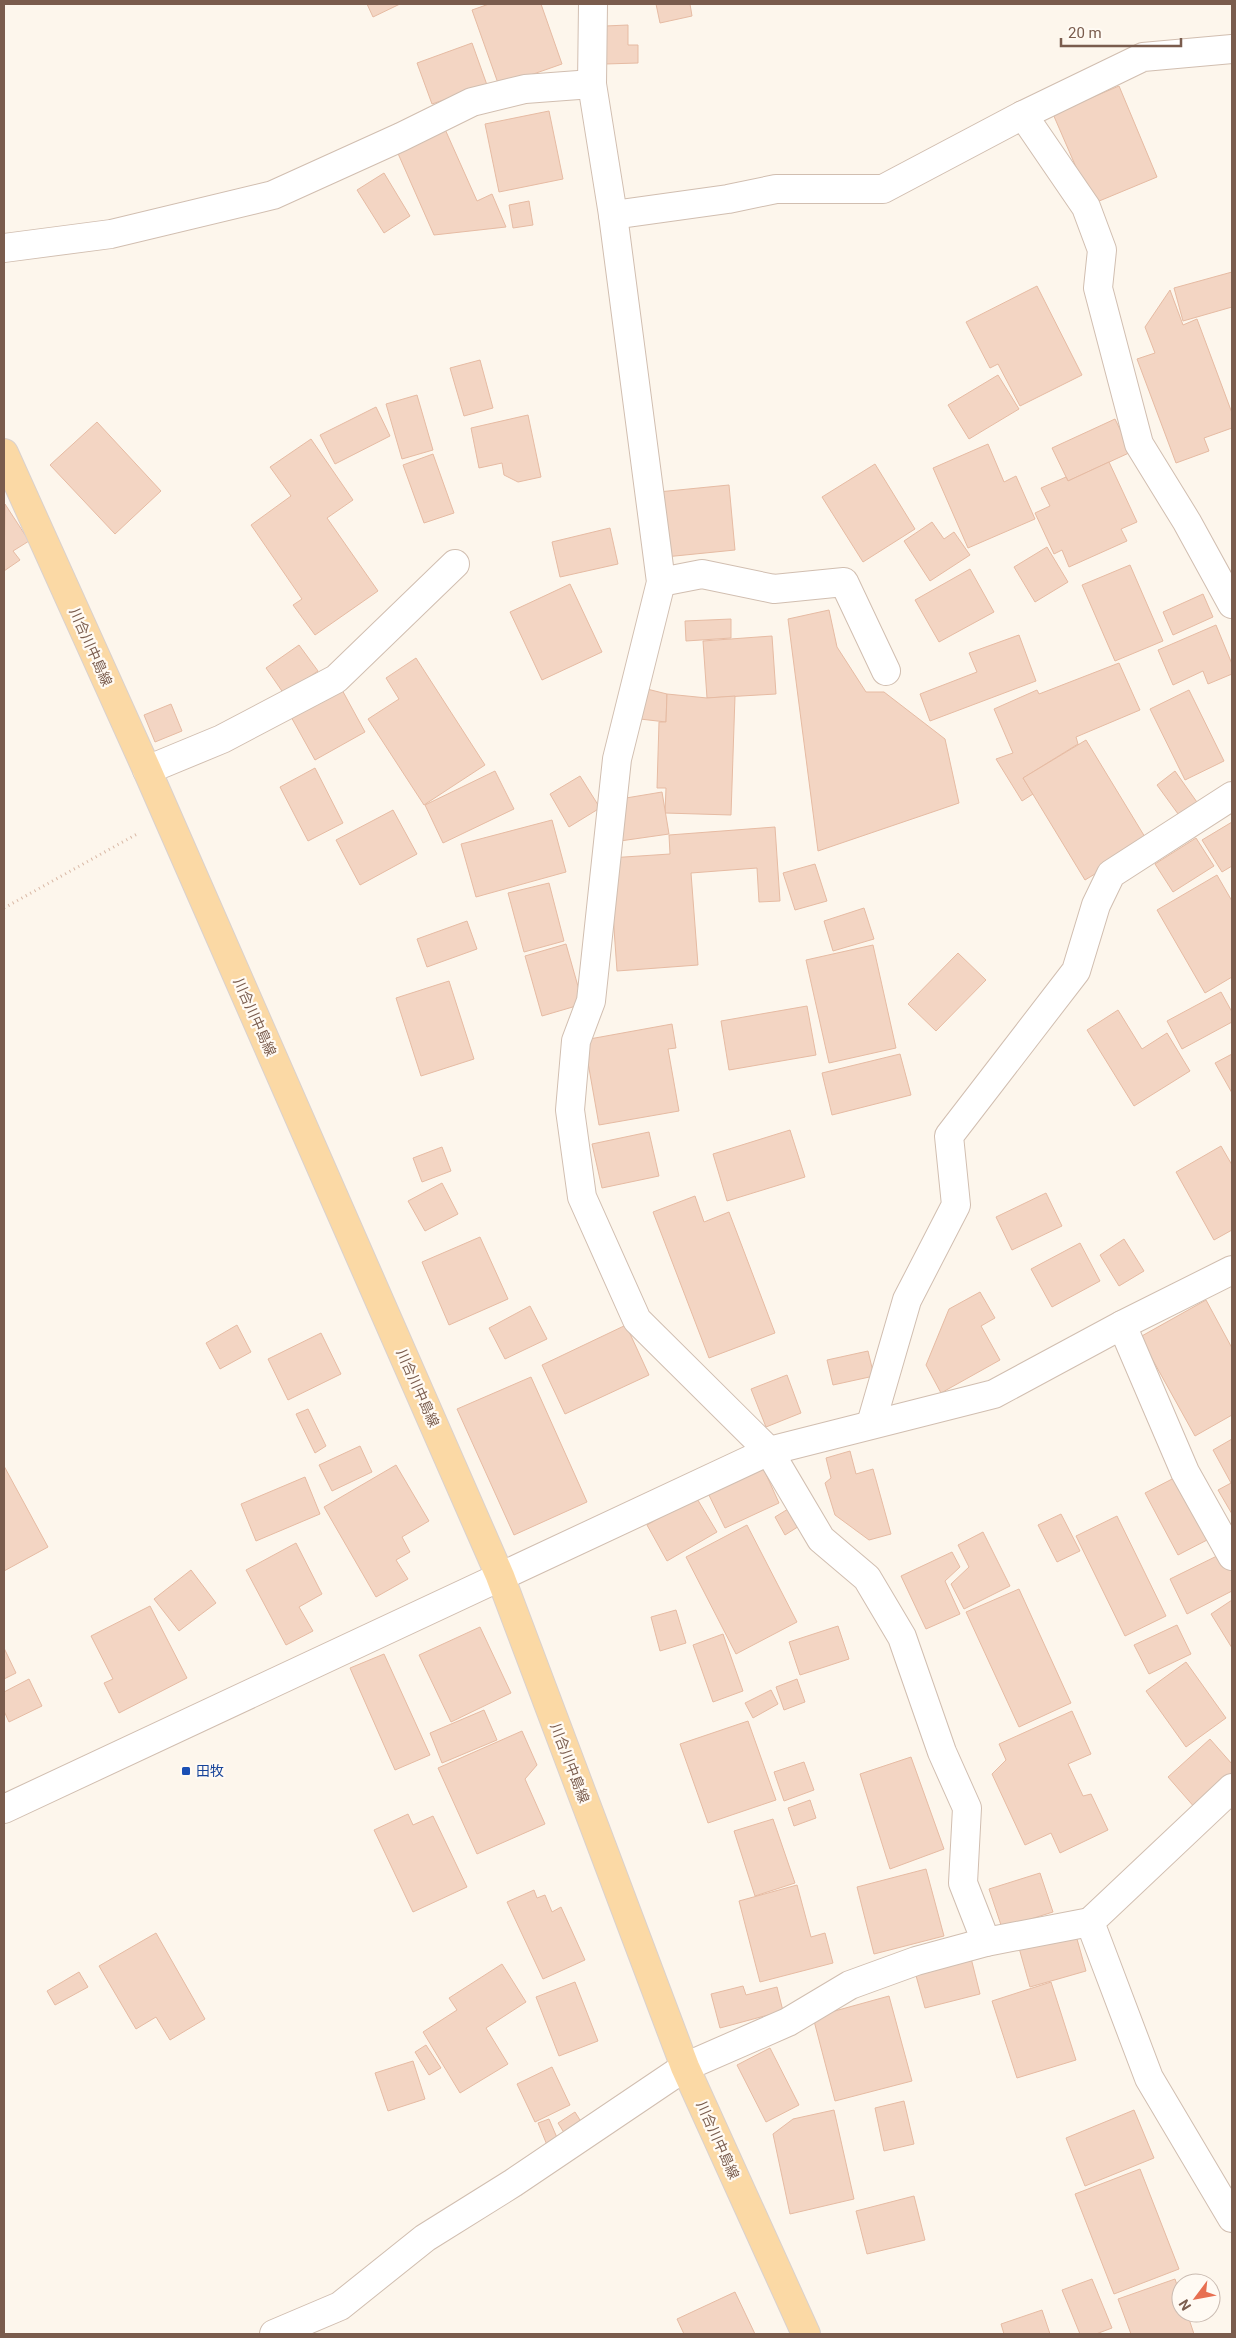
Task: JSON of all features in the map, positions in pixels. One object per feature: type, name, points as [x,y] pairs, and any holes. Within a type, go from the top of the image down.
[{"type":"main road","name":"川合川中島線","points":[[4,453],[168,817],[500,1576],[685,2068],[806,2334]]},
{"type":"street","points":[[593,4],[592,84],[613,216],[661,582],[617,759],[590,1001],[576,1041],[570,1110],[582,1197],[637,1320],[769,1451],[821,1540],[867,1578],[902,1637],[942,1752],[967,1808],[963,1883],[986,1942]]},
{"type":"street","points":[[613,216],[776,190],[883,189],[1023,115],[1143,57],[1232,49]]},
{"type":"street","points":[[4,248],[111,234],[273,195],[472,102],[525,89],[592,84]]},
{"type":"street","points":[[1023,115],[1086,207],[1102,250],[1098,288],[1139,444],[1188,522],[1232,604]]},
{"type":"street","points":[[147,770],[222,739],[336,678],[455,564]]},
{"type":"street","points":[[661,582],[702,574],[774,589],[844,582],[886,671]]},
{"type":"street","points":[[871,1424],[908,1300],[956,1205],[949,1136],[1076,971],[1096,905],[1111,874],[1232,796]]},
{"type":"street","points":[[4,1809],[769,1451],[994,1394],[1122,1325],[1232,1270]]},
{"type":"street","points":[[1122,1325],[1185,1472],[1232,1556]]},
{"type":"street","points":[[274,2334],[340,2306],[425,2238],[513,2184],[685,2068],[788,2022],[850,1985],[916,1961],[986,1942],[1090,1922],[1232,1788]]},
{"type":"street","points":[[1090,1922],[1149,2078],[1232,2218]]},
{"type":"path","points":[[4,908],[168,817]]},
{"type":"building","points":[[367,4],[400,4],[373,17]]},
{"type":"building","points":[[489,4],[541,4],[562,64],[499,86],[472,10]]},
{"type":"building","points":[[656,4],[690,4],[692,16],[660,23]]},
{"type":"building","points":[[628,25],[628,45],[638,45],[638,63],[605,64],[605,26]]},
{"type":"building","points":[[472,43],[487,85],[432,104],[417,63]]},
{"type":"building","points":[[1119,86],[1157,177],[1092,204],[1053,114]]},
{"type":"building","points":[[549,111],[563,179],[499,192],[485,124]]},
{"type":"building","points":[[444,127],[477,201],[492,194],[506,227],[434,235],[396,149]]},
{"type":"building","points":[[384,173],[410,216],[384,233],[357,190]]},
{"type":"building","points":[[529,201],[533,225],[513,228],[509,205]]},
{"type":"building","points":[[1232,272],[1232,307],[1183,321],[1174,288]]},
{"type":"building","points":[[1037,286],[1082,375],[1020,406],[998,364],[990,368],[966,322]]},
{"type":"building","points":[[1170,290],[1183,325],[1197,319],[1232,413],[1232,428],[1204,438],[1209,451],[1176,463],[1137,359],[1155,353],[1145,327]]},
{"type":"building","points":[[480,360],[493,408],[464,416],[450,368]]},
{"type":"building","points":[[998,375],[1019,409],[969,439],[948,405]]},
{"type":"building","points":[[417,395],[433,450],[402,459],[386,404]]},
{"type":"building","points":[[376,407],[390,436],[335,464],[320,435]]},
{"type":"building","points":[[528,415],[541,477],[518,482],[504,475],[502,463],[479,468],[471,428]]},
{"type":"building","points":[[1115,419],[1131,452],[1068,481],[1052,448]]},
{"type":"building","points":[[97,422],[161,491],[115,534],[50,465]]},
{"type":"building","points":[[311,439],[353,500],[327,518],[378,591],[315,635],[293,605],[302,599],[251,525],[291,496],[270,467]]},
{"type":"building","points":[[988,444],[1004,482],[1016,476],[1035,519],[968,548],[933,468]]},
{"type":"building","points":[[433,454],[454,513],[424,523],[403,465]]},
{"type":"building","points":[[1109,462],[1137,522],[1121,529],[1127,541],[1069,567],[1062,550],[1054,554],[1035,513],[1050,506],[1041,488],[1066,477],[1068,481]]},
{"type":"building","points":[[875,464],[915,529],[863,562],[822,497]]},
{"type":"building","points":[[729,485],[735,550],[665,557],[658,492]]},
{"type":"building","points":[[5,504],[29,541],[13,551],[20,560],[4,571]]},
{"type":"building","points":[[932,522],[944,539],[954,532],[970,555],[930,581],[904,541]]},
{"type":"building","points":[[610,528],[618,564],[560,577],[552,542]]},
{"type":"building","points":[[1047,547],[1068,582],[1035,602],[1014,567]]},
{"type":"building","points":[[1130,565],[1163,641],[1115,661],[1082,585]]},
{"type":"building","points":[[970,569],[994,612],[939,642],[915,600]]},
{"type":"building","points":[[570,584],[602,652],[542,680],[510,612]]},
{"type":"building","points":[[1203,594],[1213,617],[1173,635],[1163,612]]},
{"type":"building","points":[[829,610],[837,647],[866,692],[884,692],[945,739],[959,803],[818,851],[788,619]]},
{"type":"building","points":[[731,619],[731,638],[686,641],[685,621]]},
{"type":"building","points":[[1216,625],[1232,664],[1232,674],[1208,684],[1203,671],[1173,685],[1158,650]]},
{"type":"building","points":[[1019,635],[1036,681],[930,721],[920,694],[977,672],[969,653]]},
{"type":"building","points":[[772,636],[776,694],[707,698],[703,641]]},
{"type":"building","points":[[299,645],[318,671],[284,694],[266,668]]},
{"type":"building","points":[[416,658],[485,765],[424,805],[368,719],[399,699],[386,678]]},
{"type":"building","points":[[1119,663],[1140,710],[1076,737],[1078,744],[1023,778],[1033,794],[1022,801],[996,759],[1013,753],[994,709],[1037,690],[1039,694]]},
{"type":"building","points":[[341,688],[365,732],[315,760],[290,715]]},
{"type":"building","points":[[643,688],[667,694],[666,722],[640,719]]},
{"type":"building","points":[[1189,690],[1224,761],[1185,780],[1150,709]]},
{"type":"building","points":[[667,694],[707,698],[735,696],[731,815],[665,813],[666,788],[657,788],[659,722],[666,722]]},
{"type":"building","points":[[171,704],[182,731],[155,742],[144,715]]},
{"type":"building","points":[[1086,740],[1148,842],[1085,880],[1023,778]]},
{"type":"building","points":[[315,768],[343,823],[308,841],[280,787]]},
{"type":"building","points":[[495,771],[514,809],[443,843],[425,805]]},
{"type":"building","points":[[1175,771],[1199,805],[1181,818],[1157,785]]},
{"type":"building","points":[[580,776],[600,808],[569,827],[550,794]]},
{"type":"building","points":[[662,792],[669,834],[620,841],[614,800]]},
{"type":"building","points":[[393,810],[417,854],[360,885],[336,840]]},
{"type":"building","points":[[552,820],[566,872],[476,897],[461,844]]},
{"type":"building","points":[[1232,822],[1232,866],[1222,872],[1202,840]]},
{"type":"building","points":[[775,827],[780,901],[759,902],[757,868],[691,873],[698,965],[617,971],[609,858],[670,854],[669,835]]},
{"type":"building","points":[[1196,838],[1214,866],[1173,892],[1155,864]]},
{"type":"building","points":[[815,864],[827,901],[795,910],[783,873]]},
{"type":"building","points":[[1217,875],[1232,901],[1232,977],[1205,993],[1157,910]]},
{"type":"building","points":[[549,883],[564,941],[524,952],[508,893]]},
{"type":"building","points":[[864,908],[874,939],[833,951],[824,921]]},
{"type":"building","points":[[467,921],[477,949],[427,967],[417,939]]},
{"type":"building","points":[[566,944],[583,1004],[542,1016],[525,956]]},
{"type":"building","points":[[873,945],[896,1048],[829,1063],[806,960]]},
{"type":"building","points":[[958,953],[986,980],[936,1031],[908,1004]]},
{"type":"building","points":[[449,981],[474,1059],[421,1076],[396,998]]},
{"type":"building","points":[[1221,992],[1232,1012],[1232,1022],[1182,1049],[1167,1021]]},
{"type":"building","points":[[807,1006],[816,1055],[729,1070],[721,1021]]},
{"type":"building","points":[[1118,1010],[1142,1049],[1167,1033],[1190,1071],[1134,1106],[1087,1030]]},
{"type":"building","points":[[672,1024],[676,1048],[668,1049],[679,1111],[599,1125],[584,1040]]},
{"type":"building","points":[[900,1054],[911,1095],[832,1115],[822,1073]]},
{"type":"building","points":[[1232,1054],[1232,1093],[1215,1063]]},
{"type":"building","points":[[790,1130],[805,1177],[727,1201],[713,1154]]},
{"type":"building","points":[[649,1132],[659,1176],[602,1188],[592,1144]]},
{"type":"building","points":[[1221,1146],[1232,1165],[1232,1230],[1214,1240],[1176,1172]]},
{"type":"building","points":[[442,1147],[451,1171],[422,1182],[413,1158]]},
{"type":"building","points":[[442,1183],[458,1214],[425,1231],[408,1201]]},
{"type":"building","points":[[1046,1193],[1062,1226],[1012,1250],[996,1217]]},
{"type":"building","points":[[695,1196],[704,1222],[729,1212],[775,1333],[709,1358],[653,1212]]},
{"type":"building","points":[[480,1237],[508,1299],[449,1325],[422,1262]]},
{"type":"building","points":[[1124,1239],[1144,1271],[1119,1286],[1100,1255]]},
{"type":"building","points":[[1080,1243],[1100,1281],[1052,1307],[1031,1269]]},
{"type":"building","points":[[980,1292],[995,1318],[981,1326],[1000,1360],[941,1393],[926,1365],[949,1309]]},
{"type":"building","points":[[1206,1300],[1232,1348],[1232,1415],[1195,1436],[1140,1337]]},
{"type":"building","points":[[530,1306],[547,1339],[505,1359],[489,1328]]},
{"type":"building","points":[[237,1325],[251,1352],[220,1369],[206,1343]]},
{"type":"building","points":[[626,1325],[649,1375],[565,1414],[542,1365]]},
{"type":"building","points":[[321,1333],[341,1374],[288,1400],[268,1359]]},
{"type":"building","points":[[868,1351],[874,1376],[833,1385],[827,1360]]},
{"type":"building","points":[[787,1375],[801,1413],[766,1427],[751,1389]]},
{"type":"building","points":[[531,1377],[587,1502],[514,1535],[457,1409]]},
{"type":"building","points":[[308,1409],[326,1446],[315,1453],[296,1414]]},
{"type":"building","points":[[1232,1439],[1232,1514],[1218,1490],[1231,1483],[1213,1450]]},
{"type":"building","points":[[360,1446],[372,1472],[332,1491],[319,1465]]},
{"type":"building","points":[[850,1451],[856,1474],[873,1469],[891,1534],[869,1540],[835,1515],[825,1483],[831,1478],[826,1458]]},
{"type":"building","points":[[761,1463],[779,1503],[725,1528],[706,1489]]},
{"type":"building","points":[[396,1465],[429,1521],[402,1537],[410,1552],[396,1560],[408,1579],[376,1597],[324,1507]]},
{"type":"building","points":[[4,1466],[48,1547],[4,1571]]},
{"type":"building","points":[[305,1477],[320,1514],[256,1541],[241,1504]]},
{"type":"building","points":[[1176,1477],[1209,1539],[1178,1555],[1145,1493]]},
{"type":"building","points":[[696,1497],[717,1532],[667,1561],[647,1525]]},
{"type":"building","points":[[793,1506],[804,1523],[785,1535],[775,1517]]},
{"type":"building","points":[[1061,1514],[1080,1551],[1057,1562],[1038,1525]]},
{"type":"building","points":[[1117,1516],[1166,1616],[1125,1636],[1076,1536]]},
{"type":"building","points":[[747,1525],[797,1622],[736,1654],[686,1557]]},
{"type":"building","points":[[983,1532],[1010,1586],[964,1609],[951,1584],[969,1567],[958,1545]]},
{"type":"building","points":[[296,1543],[322,1594],[299,1607],[313,1631],[286,1645],[246,1570]]},
{"type":"building","points":[[952,1552],[960,1567],[945,1581],[960,1614],[926,1629],[901,1576]]},
{"type":"building","points":[[1223,1553],[1232,1571],[1232,1591],[1187,1614],[1170,1579]]},
{"type":"building","points":[[191,1570],[216,1603],[179,1631],[154,1599]]},
{"type":"building","points":[[1019,1589],[1071,1703],[1019,1727],[966,1612]]},
{"type":"building","points":[[1232,1600],[1232,1648],[1211,1614]]},
{"type":"building","points":[[150,1606],[187,1678],[119,1713],[104,1683],[113,1679],[91,1636]]},
{"type":"building","points":[[676,1610],[686,1643],[660,1651],[651,1617]]},
{"type":"building","points":[[1177,1625],[1191,1654],[1149,1674],[1134,1645]]},
{"type":"building","points":[[838,1626],[849,1659],[800,1675],[789,1642]]},
{"type":"building","points":[[480,1627],[511,1693],[451,1722],[419,1655]]},
{"type":"building","points":[[723,1634],[743,1691],[713,1702],[693,1645]]},
{"type":"building","points":[[4,1648],[16,1673],[4,1679]]},
{"type":"building","points":[[384,1654],[430,1755],[395,1770],[350,1668]]},
{"type":"building","points":[[1186,1662],[1226,1718],[1186,1747],[1146,1691]]},
{"type":"building","points":[[29,1679],[42,1706],[9,1722],[4,1711],[4,1692]]},
{"type":"building","points":[[797,1679],[805,1702],[784,1710],[776,1687]]},
{"type":"building","points":[[771,1690],[778,1704],[753,1718],[745,1703]]},
{"type":"building","points":[[484,1710],[497,1740],[442,1763],[430,1733]]},
{"type":"building","points":[[1072,1711],[1091,1754],[1068,1764],[1083,1796],[1091,1794],[1108,1830],[1060,1853],[1051,1833],[1025,1845],[992,1774],[1006,1760],[999,1744]]},
{"type":"building","points":[[748,1721],[776,1800],[708,1823],[680,1744]]},
{"type":"building","points":[[522,1731],[537,1765],[525,1779],[545,1824],[477,1854],[438,1768]]},
{"type":"building","points":[[1210,1739],[1232,1764],[1232,1776],[1196,1809],[1168,1777]]},
{"type":"building","points":[[911,1757],[944,1849],[890,1869],[860,1774]]},
{"type":"building","points":[[804,1762],[814,1790],[784,1801],[774,1772]]},
{"type":"building","points":[[810,1800],[816,1818],[794,1826],[788,1808]]},
{"type":"building","points":[[408,1814],[413,1825],[433,1816],[467,1887],[413,1912],[374,1830]]},
{"type":"building","points":[[773,1819],[795,1883],[755,1896],[734,1831]]},
{"type":"building","points":[[926,1869],[944,1936],[874,1954],[857,1887]]},
{"type":"building","points":[[1040,1873],[1053,1912],[1002,1928],[989,1889]]},
{"type":"building","points":[[797,1885],[811,1937],[825,1933],[833,1963],[760,1982],[739,1901]]},
{"type":"building","points":[[534,1890],[537,1898],[545,1895],[552,1912],[561,1907],[585,1960],[543,1979],[507,1902]]},
{"type":"building","points":[[1075,1932],[1086,1971],[1030,1987],[1019,1948]]},
{"type":"building","points":[[156,1933],[205,2019],[170,2040],[156,2017],[136,2029],[99,1966]]},
{"type":"building","points":[[971,1958],[980,1994],[925,2008],[915,1972]]},
{"type":"building","points":[[502,1964],[526,2002],[486,2028],[508,2064],[460,2093],[423,2032],[457,2010],[449,1998]]},
{"type":"building","points":[[79,1972],[88,1987],[55,2005],[47,1991]]},
{"type":"building","points":[[575,1982],[598,2041],[559,2056],[536,1997]]},
{"type":"building","points":[[1051,1982],[1076,2060],[1017,2078],[992,2001]]},
{"type":"building","points":[[743,1986],[746,1995],[777,1987],[783,2011],[720,2028],[711,1994]]},
{"type":"building","points":[[889,1996],[912,2081],[835,2101],[813,2017]]},
{"type":"building","points":[[426,2045],[441,2068],[429,2075],[415,2052]]},
{"type":"building","points":[[770,2048],[799,2105],[766,2122],[737,2065]]},
{"type":"building","points":[[413,2061],[425,2099],[388,2111],[375,2073]]},
{"type":"building","points":[[552,2067],[570,2105],[535,2122],[517,2084]]},
{"type":"building","points":[[904,2101],[914,2144],[884,2151],[875,2108]]},
{"type":"building","points":[[834,2110],[854,2199],[790,2214],[773,2134],[793,2119]]},
{"type":"building","points":[[1134,2110],[1154,2158],[1085,2186],[1066,2138]]},
{"type":"building","points":[[575,2112],[585,2128],[568,2139],[558,2123]]},
{"type":"building","points":[[549,2119],[558,2140],[547,2145],[538,2123]]},
{"type":"building","points":[[1140,2169],[1179,2269],[1114,2294],[1075,2194]]},
{"type":"building","points":[[914,2196],[925,2240],[867,2254],[856,2211]]},
{"type":"building","points":[[1092,2279],[1112,2328],[1096,2334],[1080,2334],[1062,2290]]},
{"type":"building","points":[[1171,2280],[1171,2323],[1190,2323],[1194,2334],[1131,2334],[1118,2299]]},
{"type":"building","points":[[735,2292],[755,2334],[684,2334],[677,2319]]},
{"type":"building","points":[[1042,2310],[1050,2334],[1004,2334],[1001,2324]]},
{"type":"place","name":"田牧","points":[[186,1771]]}]
